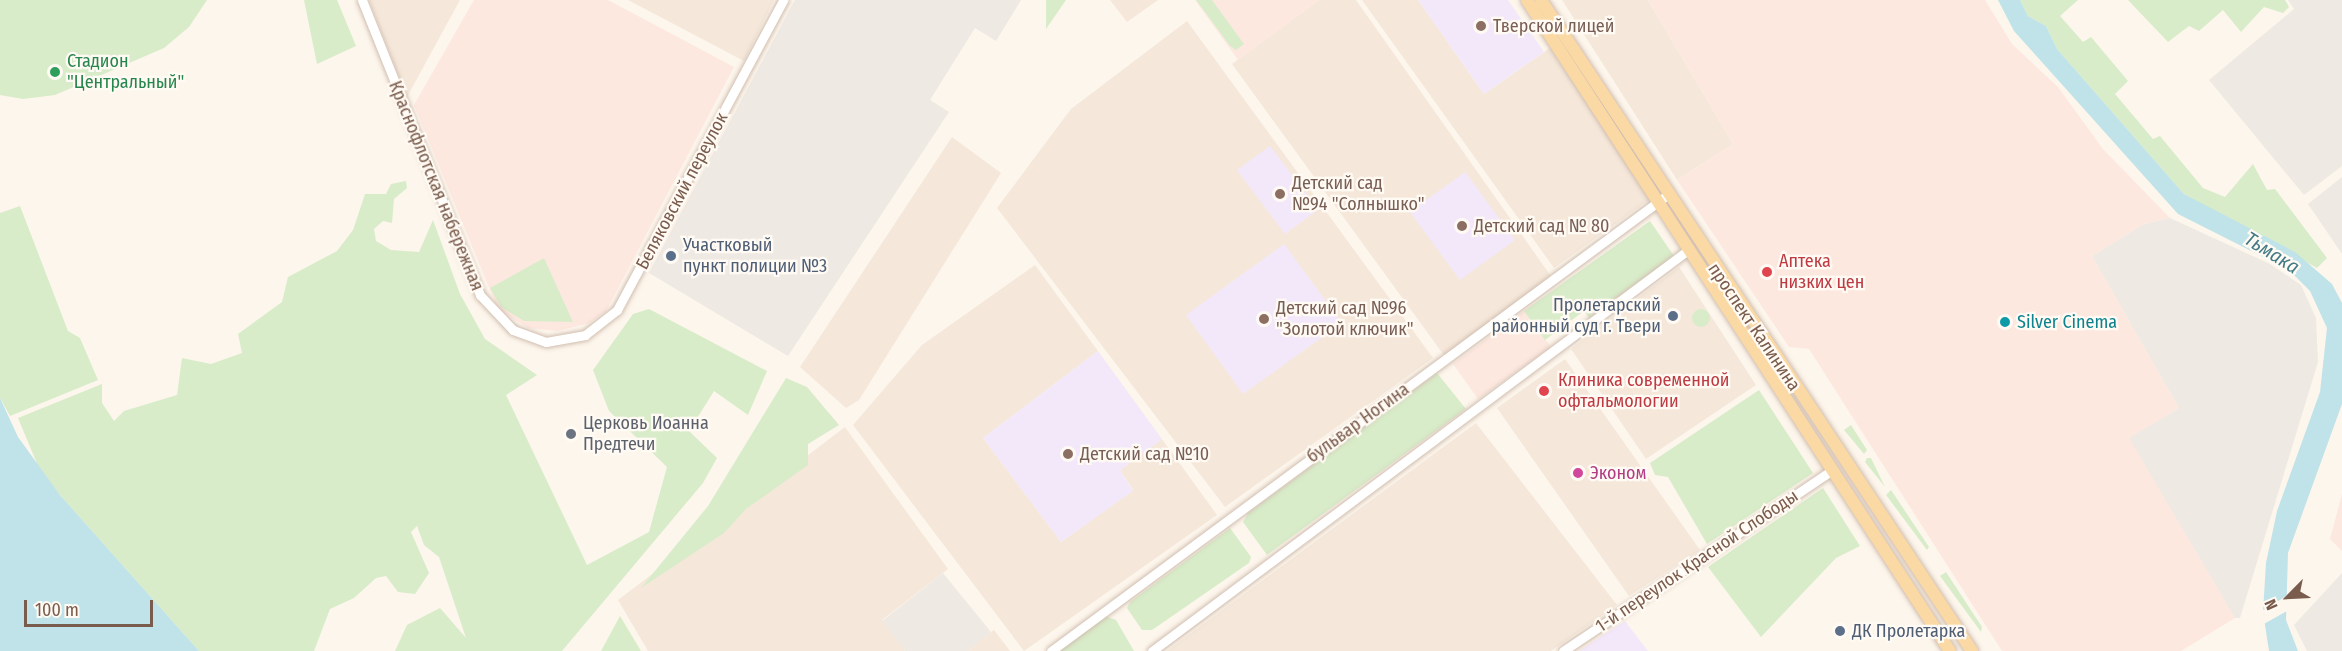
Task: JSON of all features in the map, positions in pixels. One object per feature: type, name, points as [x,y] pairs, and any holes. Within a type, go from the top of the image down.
[{"type":"main road","name":"проспект Калинина","points":[[1527,0],[1661,200],[1972,651]]},
{"type":"main road","name":"проспект Калинина","points":[[1541,0],[1661,200],[1688,250],[1950,651]]},
{"type":"main road","points":[[1831,471],[1848,469]]},
{"type":"street","name":"Краснофлотская набережная","points":[[362,0],[480,296],[513,330],[546,342]]},
{"type":"street","name":"Беляковский переулок","points":[[546,342],[590,333],[617,310],[783,0]]},
{"type":"street","name":"бульвар Ногина","points":[[1051,651],[1661,200]]},
{"type":"street","points":[[1152,651],[1688,250]]},
{"type":"street","name":"1-й переулок Красной Слободы","points":[[1563,651],[1831,471]]},
{"type":"shaded area","points":[[369,0],[460,0],[407,97]]},
{"type":"shaded area","points":[[474,0],[608,0],[734,67],[606,311],[589,323],[558,331],[528,328],[498,309],[414,105]]},
{"type":"shaded area","points":[[628,0],[774,0],[744,61]]},
{"type":"shaded area","points":[[795,0],[1021,0],[996,41],[975,28],[930,100],[949,112],[788,356],[649,273]]},
{"type":"shaded area","points":[[1110,0],[1158,0],[1127,22]]},
{"type":"shaded area","points":[[1195,0],[1319,0],[1238,60]]},
{"type":"shaded area","points":[[1319,0],[1356,0],[1553,279],[1446,358],[1232,64]]},
{"type":"shaded area","points":[[1362,0],[1418,0],[1484,94],[1550,48],[1650,199],[1554,268]]},
{"type":"shaded area","name":"Тверской лицей","points":[[1418,0],[1508,0],[1544,52],[1484,94]]},
{"type":"shaded area","points":[[1562,0],[1648,0],[1733,144],[1677,180]]},
{"type":"shaded area","points":[[1648,0],[1985,0],[2012,44],[2058,87],[2103,149],[2170,218],[2144,224],[2092,256],[2179,408],[2130,438],[2235,618],[2181,651],[2002,651],[1809,349],[1789,347],[1677,180],[1733,144]]},
{"type":"shaded area","points":[[2288,0],[2342,0],[2342,166],[2304,195],[2209,80],[2294,9]]},
{"type":"shaded area","points":[[1187,21],[1433,358],[1225,507],[997,208],[1071,109]]},
{"type":"shaded area","points":[[952,137],[1001,173],[859,400],[846,408],[800,367]]},
{"type":"shaded area","name":"Детский сад №94 \"Солнышко\"","points":[[1270,146],[1318,210],[1285,234],[1237,170]]},
{"type":"shaded area","name":"Детский сад № 80","points":[[1465,172],[1515,240],[1460,280],[1410,212]]},
{"type":"shaded area","points":[[2342,177],[2342,254],[2308,204]]},
{"type":"shaded area","points":[[2170,218],[2270,264],[2301,285],[2316,318],[2318,362],[2240,618],[2235,618],[2129,438],[2179,408],[2092,256],[2144,224]]},
{"type":"shaded area","name":"Детский сад №96 \"Золотой ключик\"","points":[[1284,244],[1342,323],[1243,394],[1186,315]]},
{"type":"shaded area","points":[[1035,265],[1098,351],[983,438],[1061,542],[1133,490],[1120,470],[1162,439],[1217,515],[1024,651],[853,425],[922,345]]},
{"type":"shaded area","points":[[1679,267],[1756,385],[1646,459],[1571,349]]},
{"type":"shaded area","points":[[1524,311],[1551,347],[1478,399],[1453,364]]},
{"type":"shaded area","name":"Детский сад №10","points":[[1098,351],[1162,439],[1120,470],[1133,491],[1061,542],[983,438]]},
{"type":"shaded area","points":[[1565,359],[1700,550],[1629,596],[1497,408]]},
{"type":"shaded area","points":[[1476,423],[1617,605],[1551,651],[1167,651]]},
{"type":"shaded area","points":[[845,427],[948,569],[882,620],[905,651],[648,651],[618,600]]},
{"type":"shaded area","points":[[2342,494],[2342,551],[2330,539]]},
{"type":"shaded area","points":[[943,573],[991,632],[968,651],[905,651],[882,621]]},
{"type":"shaded area","points":[[2342,573],[2342,651],[2307,651],[2294,625]]},
{"type":"shaded area","points":[[1625,621],[1648,651],[1579,651]]},
{"type":"shaded area","points":[[994,630],[1010,651],[968,651],[991,632]]},
{"type":"green space","name":"Стадион \"Центральный\"","points":[[0,0],[207,0],[189,27],[164,48],[55,95],[23,99],[0,95]]},
{"type":"green space","points":[[304,0],[337,0],[356,46],[317,64]]},
{"type":"green space","points":[[1046,0],[1066,0],[1046,29]]},
{"type":"green space","points":[[1196,0],[1212,0],[1244,44],[1236,50],[1230,46]]},
{"type":"green space","points":[[2020,0],[2078,0],[2060,16],[2083,42],[2091,37],[2128,81],[2115,94],[2153,139],[2160,136],[2203,188],[2225,197],[2253,164],[2267,190],[2275,189],[2327,258],[2317,268],[2184,194],[2057,49],[2046,26],[2028,16]]},
{"type":"green space","points":[[2128,0],[2285,0],[2289,7],[2283,13],[2264,7],[2241,32],[2223,10],[2199,31],[2189,26],[2168,42]]},
{"type":"green space","points":[[406,181],[407,188],[394,199],[392,223],[383,221],[374,229],[376,241],[391,250],[419,252],[433,220],[460,294],[485,339],[537,375],[506,395],[587,565],[649,532],[667,467],[609,411],[593,370],[633,314],[649,309],[767,371],[748,415],[714,391],[689,431],[717,458],[703,483],[562,651],[395,651],[407,625],[440,608],[466,638],[439,557],[424,545],[417,526],[411,532],[429,573],[415,594],[398,592],[386,576],[376,578],[354,598],[330,609],[314,651],[199,651],[60,495],[38,466],[18,418],[102,384],[102,403],[114,421],[124,411],[177,395],[182,358],[211,364],[242,353],[238,334],[282,302],[288,277],[337,251],[353,230],[365,194],[386,194],[391,184]]},
{"type":"green space","points":[[20,206],[68,331],[80,338],[98,380],[10,416],[0,398],[0,213]]},
{"type":"green space","points":[[1650,221],[1674,256],[1589,318],[1584,311],[1545,340],[1524,311]]},
{"type":"green space","points":[[544,258],[573,322],[524,321],[501,307],[490,288]]},
{"type":"green space","points":[[1701,309],[1707,312],[1710,318],[1707,324],[1701,327],[1695,324],[1692,318],[1695,312]]},
{"type":"green space","points":[[1437,373],[1466,409],[1267,555],[1243,522],[1248,513]]},
{"type":"green space","points":[[786,378],[807,387],[839,425],[808,444],[808,465],[746,509],[724,533],[641,588],[708,506]]},
{"type":"green space","points":[[1759,390],[1813,473],[1707,544],[1668,477],[1655,475],[1650,463]]},
{"type":"green space","points":[[1851,425],[1867,450],[1864,454],[1844,430]]},
{"type":"green space","points":[[1867,458],[1871,458],[1885,487],[1865,462]]},
{"type":"green space","points":[[1823,488],[1860,546],[1836,558],[1761,637],[1708,567]]},
{"type":"green space","points":[[1891,490],[1929,547],[1927,550],[1886,495]]},
{"type":"green space","points":[[1230,528],[1251,557],[1249,563],[1152,630],[1142,630],[1127,608],[1130,602]]},
{"type":"green space","points":[[1946,572],[1982,627],[1981,632],[1940,576]]},
{"type":"green space","points":[[620,616],[641,651],[601,651]]},
{"type":"green space","points":[[1105,616],[1116,620],[1134,651],[1055,651]]},
{"type":"water","name":"Тьмака","points":[[1998,0],[2020,0],[2028,16],[2046,26],[2057,49],[2184,194],[2295,252],[2332,284],[2342,303],[2342,404],[2288,553],[2286,620],[2298,651],[2269,651],[2263,612],[2266,563],[2277,511],[2320,392],[2327,328],[2310,291],[2289,270],[2178,214],[2014,31]]},
{"type":"water","points":[[0,398],[18,437],[60,495],[199,651],[0,651]]},
{"type":"pier","points":[[2288,595],[2289,610],[2262,625],[2260,612]]},
{"type":"place","name":"Тверской лицей","points":[[1481,26]]},
{"type":"place","name":"Стадион \"Центральный\"","points":[[55,72]]},
{"type":"place","name":"Детский сад №94 \"Солнышко\"","points":[[1280,194]]},
{"type":"place","name":"Детский сад № 80","points":[[1462,226]]},
{"type":"place","name":"Участковый пункт полиции №3","points":[[671,256]]},
{"type":"place","name":"Аптека низких цен","points":[[1767,272]]},
{"type":"place","name":"Пролетарский районный суд г. Твери","points":[[1673,316]]},
{"type":"place","name":"Детский сад №96 \"Золотой ключик\"","points":[[1264,319]]},
{"type":"place","name":"Silver Cinema","points":[[2005,322]]},
{"type":"place","name":"Клиника современной офтальмологии","points":[[1544,391]]},
{"type":"place","name":"Церковь Иоанна Предтечи","points":[[571,434]]},
{"type":"place","name":"Детский сад №10","points":[[1068,454]]},
{"type":"place","name":"Эконом","points":[[1578,473]]},
{"type":"place","name":"ДК Пролетарка","points":[[1840,631]]}]
